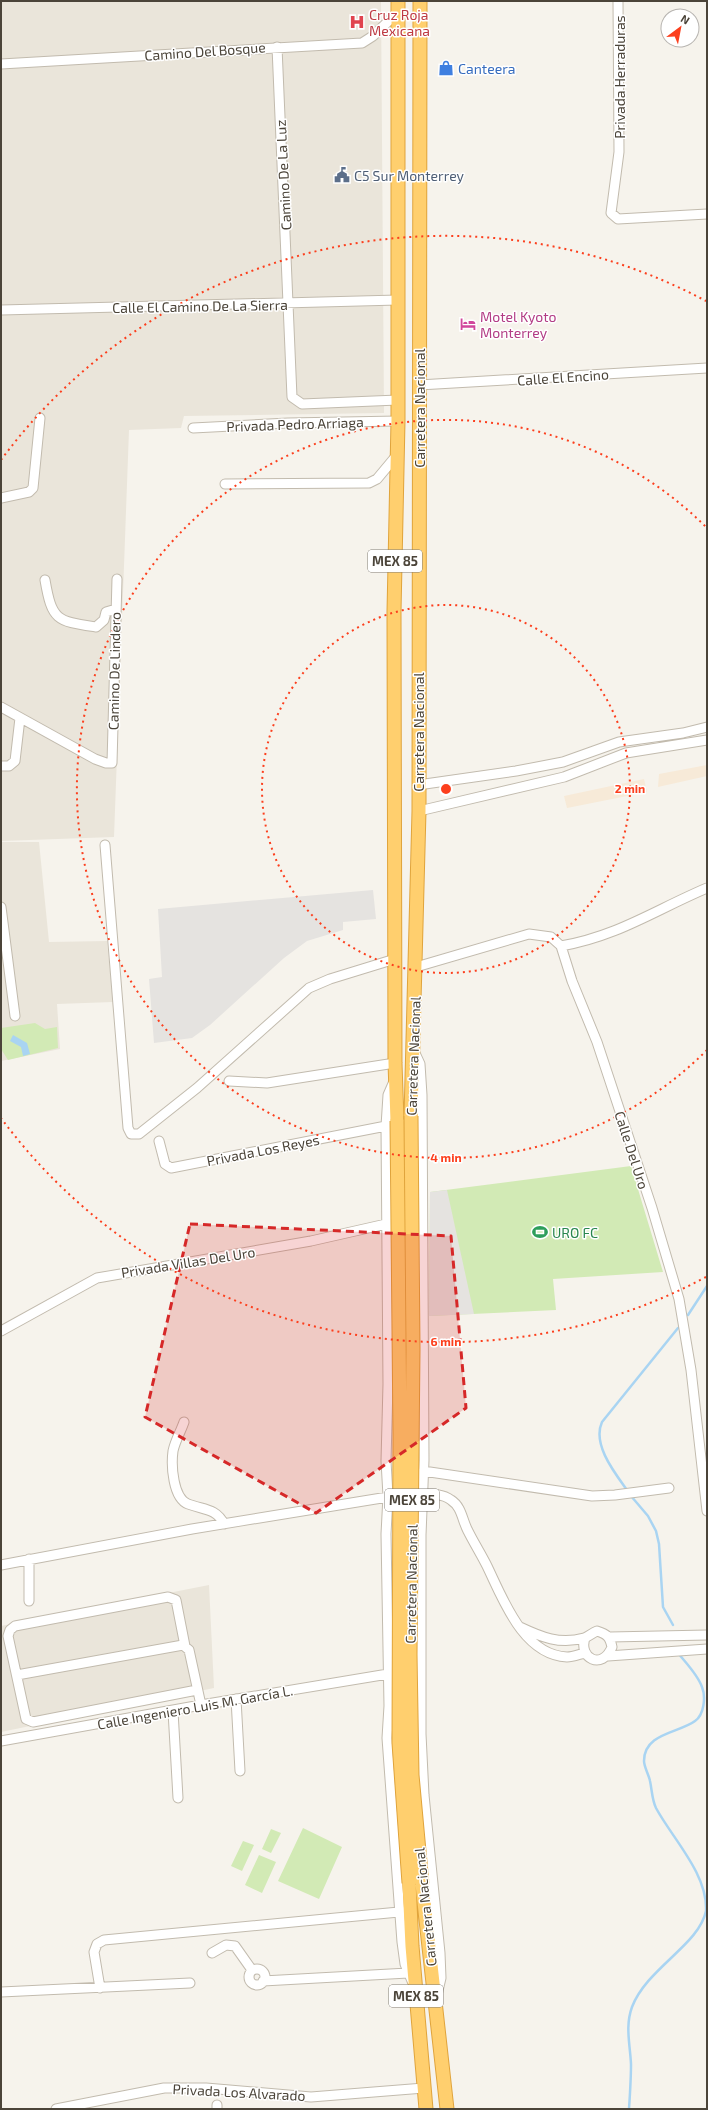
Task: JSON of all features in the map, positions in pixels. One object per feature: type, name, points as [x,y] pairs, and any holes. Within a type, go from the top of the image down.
[{"type":"highway","name":"Carretera Nacional","points":[[420,1],[419,811],[416,967],[410,1116],[413,1349],[410,1654],[415,1884],[415,1988],[426,2109]]},
{"type":"highway","name":"Carretera Nacional","points":[[398,6],[398,421],[394,612],[396,1079],[391,1124],[400,1436],[399,1743],[415,1884],[436,2000],[447,2109]]},
{"type":"street","name":"Privada Herraduras","points":[[618,1],[619,152],[611,213],[618,219],[707,214]]},
{"type":"street","name":"Camino Del Bosque","points":[[1,64],[362,42],[373,36],[398,6]]},
{"type":"street","name":"Camino De La Luz","points":[[277,47],[292,393],[294,400],[302,404],[398,400]]},
{"type":"street","name":"Calle El Camino De La Sierra","points":[[1,310],[289,304],[398,300]]},
{"type":"street","name":"Calle El Encino","points":[[419,385],[707,368]]},
{"type":"street","points":[[1,498],[29,492],[33,488],[40,418]]},
{"type":"street","name":"Privada Pedro Arriaga","points":[[193,428],[288,423],[398,421]]},
{"type":"street","points":[[225,484],[369,483],[377,479],[397,455]]},
{"type":"street","name":"Camino De Lindero","points":[[20,718],[95,759],[111,763],[117,579]]},
{"type":"street","points":[[45,580],[49,603],[59,618],[67,622],[96,627],[104,620],[106,612],[116,609]]},
{"type":"street","points":[[1,707],[20,718],[15,761],[9,766],[1,766]]},
{"type":"street","points":[[418,785],[516,771],[563,762],[619,742],[683,733],[707,727]]},
{"type":"street","points":[[419,811],[564,777],[616,755],[707,740]]},
{"type":"street","points":[[516,771],[518,789]]},
{"type":"street","points":[[105,845],[128,1128],[129,1132],[135,1135],[139,1134],[197,1088],[309,988],[330,979],[395,959]]},
{"type":"street","points":[[416,967],[530,934],[551,937],[560,946],[596,938],[631,925],[707,888]]},
{"type":"street","points":[[1,907],[15,1016]]},
{"type":"street","name":"Calle Del Uro","points":[[560,946],[572,981],[597,1042],[652,1208],[679,1299],[703,1447],[707,1511]]},
{"type":"street","name":"MEX 85","points":[[413,1047],[420,1064],[422,1075],[424,1460],[421,1535],[421,1734],[424,1795],[441,1967],[441,1978],[436,2000]]},
{"type":"street","points":[[229,1081],[267,1082],[395,1064]]},
{"type":"street","name":"MEX 85","points":[[391,1124],[386,1224],[388,1384],[386,1461],[388,1496],[386,1534],[388,1761],[402,1942],[408,1973],[415,1988]]},
{"type":"street","name":"Privada Los Reyes","points":[[159,1141],[165,1164],[171,1168],[391,1124]]},
{"type":"street","name":"Privada Villas Del Uro","points":[[1,1331],[97,1278],[303,1242],[386,1224]]},
{"type":"street","points":[[184,1422],[174,1450],[176,1493],[181,1500],[187,1504],[220,1515],[224,1524]]},
{"type":"street","name":"MEX 85","points":[[386,1461],[398,1469],[405,1470],[418,1465],[424,1460]]},
{"type":"street","points":[[423,1471],[592,1496],[624,1494],[669,1488]]},
{"type":"street","points":[[423,1494],[441,1495],[450,1499],[459,1508],[468,1530],[484,1559],[503,1601],[530,1640],[547,1651],[568,1657],[585,1653]]},
{"type":"street","name":"MEX 85","points":[[388,1496],[423,1494]]},
{"type":"street","points":[[1,1565],[224,1524],[388,1496]]},
{"type":"street","name":"MEX 85","points":[[386,1534],[389,1528],[400,1520],[414,1523],[421,1535]]},
{"type":"street","points":[[28,1601],[29,1559]]},
{"type":"street","points":[[197,1690],[33,1722],[26,1719],[8,1636],[10,1630],[15,1626],[168,1597],[176,1600],[185,1646],[189,1650],[201,1705]]},
{"type":"street","points":[[519,1626],[551,1640],[562,1642],[585,1638],[597,1631],[610,1637],[707,1635]]},
{"type":"street","points":[[608,1656],[612,1647],[610,1637]]},
{"type":"street","points":[[585,1638],[585,1653],[592,1659],[601,1660],[608,1656],[707,1648]]},
{"type":"street","points":[[17,1675],[175,1645],[185,1646]]},
{"type":"street","name":"Calle Ingeniero Luis M. García L.","points":[[1,1741],[201,1705],[388,1674]]},
{"type":"street","points":[[236,1700],[240,1771]]},
{"type":"street","points":[[172,1711],[178,1798]]},
{"type":"street","points":[[100,1988],[94,1952],[97,1944],[104,1940],[399,1912]]},
{"type":"street","points":[[212,1953],[226,1945],[235,1946],[252,1970],[248,1978],[252,1983],[258,1985],[263,1981],[408,1973]]},
{"type":"street","points":[[1,1992],[190,1983]]},
{"type":"street","name":"Privada Los Alvarado","points":[[56,2109],[164,2088],[206,2088],[311,2097],[424,2088]]},
{"type":"highlighted area","points":[[190,1224],[451,1236],[466,1408],[316,1513],[145,1417]]},
{"type":"shaded area","points":[[1,1],[381,1],[384,413],[184,416],[181,428],[129,430],[114,837],[1,841]]},
{"type":"shaded area","points":[[707,765],[707,776],[658,787],[659,774]]},
{"type":"shaded area","points":[[644,779],[647,792],[567,808],[564,796]]},
{"type":"shaded area","points":[[1,842],[39,842],[49,942],[107,941],[113,1002],[57,1004],[60,1049],[1,1061]]},
{"type":"shaded area","points":[[373,890],[376,919],[343,922],[343,930],[307,941],[284,958],[210,1025],[192,1038],[154,1043],[149,979],[162,977],[158,909]]},
{"type":"shaded area","points":[[447,1190],[474,1314],[429,1316],[430,1192]]},
{"type":"shaded area","points":[[209,1585],[214,1688],[1,1732],[1,1626]]},
{"type":"green space","points":[[35,1023],[45,1029],[57,1027],[58,1048],[8,1060],[1,1049],[1,1028]]},
{"type":"green space","name":"URO FC","points":[[631,1166],[663,1272],[553,1279],[556,1310],[429,1316],[430,1192]]},
{"type":"green space","points":[[303,1828],[342,1847],[319,1899],[278,1881]]},
{"type":"green space","points":[[271,1829],[281,1833],[271,1853],[262,1849]]},
{"type":"green space","points":[[243,1841],[254,1845],[242,1871],[231,1866]]},
{"type":"green space","points":[[259,1855],[276,1862],[262,1893],[245,1885]]},
{"type":"water","points":[[13,1035],[27,1043],[30,1054],[23,1056],[21,1047],[10,1041]]},
{"type":"waterway","points":[[688,1315],[707,1286]]},
{"type":"waterway","points":[[627,1490],[616,1475],[602,1448],[600,1439],[602,1422],[678,1328]]},
{"type":"waterway","points":[[631,1496],[648,1516],[656,1531],[659,1544],[663,1607],[673,1625]]},
{"type":"waterway","points":[[629,2109],[631,2064],[628,2028],[632,2007],[639,1993],[649,1980],[694,1935],[706,1911],[705,1897],[695,1870],[656,1808],[644,1763],[646,1752],[656,1739],[695,1721],[702,1710],[704,1696],[698,1678],[678,1653]]},
{"type":"place","name":"Cruz Roja Mexicana","points":[[357,22]]},
{"type":"place","name":"Canteera","points":[[446,68]]},
{"type":"place","name":"C5 Sur Monterrey","points":[[342,175]]},
{"type":"place","name":"Motel Kyoto Monterrey","points":[[468,324]]},
{"type":"place","name":"URO FC","points":[[540,1232]]}]
